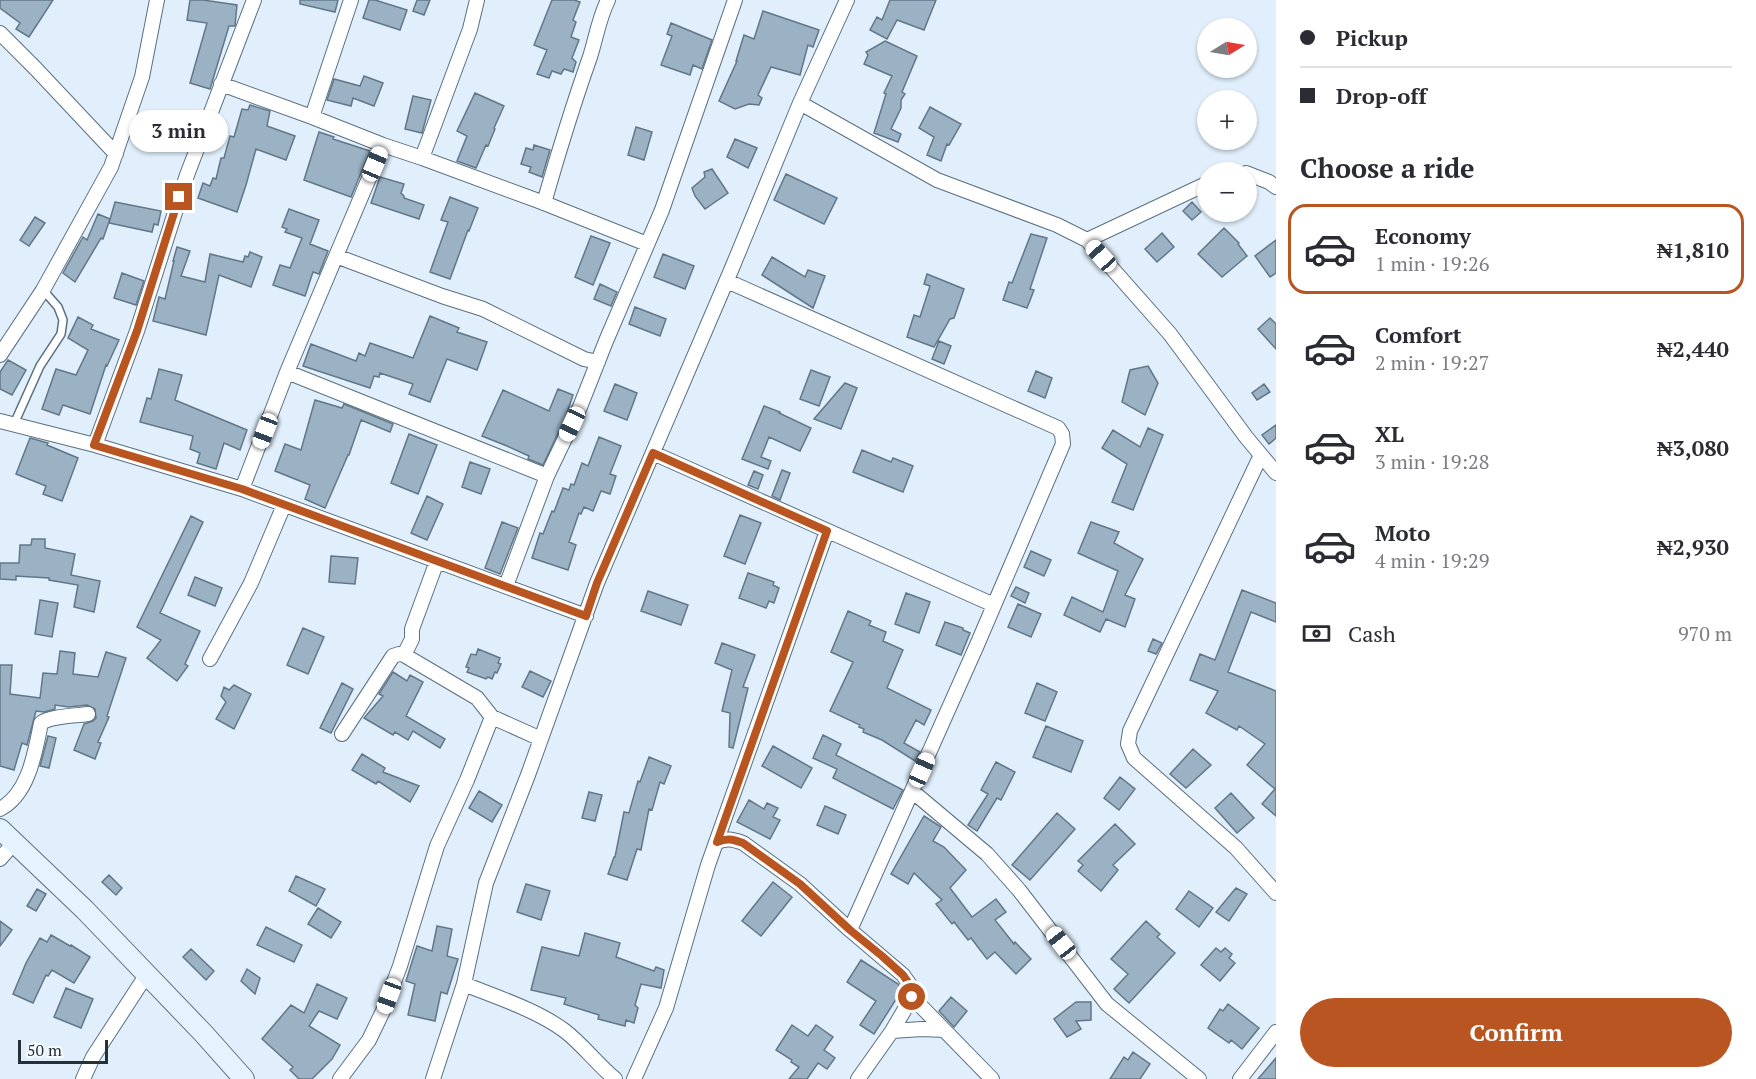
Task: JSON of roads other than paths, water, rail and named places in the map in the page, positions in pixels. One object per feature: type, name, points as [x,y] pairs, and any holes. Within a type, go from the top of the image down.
[{"type":"street","points":[[0,355],[43,290],[111,167],[142,77],[157,0]]},
{"type":"street","points":[[94,445],[137,331],[187,175],[254,0]]},
{"type":"street","points":[[312,117],[351,0]]},
{"type":"street","points":[[422,158],[470,29],[477,0]]},
{"type":"street","points":[[544,203],[574,99],[608,0]]},
{"type":"street","points":[[506,586],[548,476],[580,407],[662,210],[735,0]]},
{"type":"street","points":[[434,1079],[464,984],[486,883],[597,583],[727,281],[800,103],[847,0]]},
{"type":"street","points":[[0,33],[116,154]]},
{"type":"street","points":[[221,84],[544,203],[647,244]]},
{"type":"street","points":[[800,103],[938,180],[1057,225],[1087,240],[1170,334],[1246,437],[1276,473]]},
{"type":"street","points":[[242,489],[287,372],[383,145]]},
{"type":"street","points":[[1257,177],[1276,187]]},
{"type":"street","points":[[1087,240],[1197,188]]},
{"type":"street","points":[[336,256],[483,309],[584,359],[598,362]]},
{"type":"street","points":[[727,281],[1058,428],[1062,434],[1063,444],[850,930]]},
{"type":"street","points":[[287,372],[548,476]]},
{"type":"street","points":[[0,421],[94,445],[242,489],[586,616]]},
{"type":"street","points":[[653,453],[994,605]]},
{"type":"street","points":[[1261,455],[1130,730],[1128,744],[1134,758],[1236,848],[1276,893]]},
{"type":"street","points":[[210,659],[251,583],[284,505]]},
{"type":"street","points":[[634,1079],[666,1008],[708,866],[827,531]]},
{"type":"street","points":[[404,655],[412,639],[412,629],[437,561]]},
{"type":"street","points":[[342,734],[393,656],[399,654],[477,698],[492,717],[541,739]]},
{"type":"street","points":[[0,809],[13,801],[24,784],[35,752],[41,723],[48,718],[88,714]]},
{"type":"street","points":[[340,1079],[369,1040],[383,1011],[400,966],[437,846],[492,717]]},
{"type":"street","points":[[912,791],[987,854],[1026,899],[1107,1004],[1199,1079]]},
{"type":"street","points":[[0,859],[7,836],[85,909],[244,1079]]},
{"type":"street","points":[[717,842],[732,838],[743,843],[800,884],[903,975],[912,988],[912,997],[892,1031],[858,1079]]},
{"type":"street","points":[[83,1079],[93,1057],[147,974]]},
{"type":"street","points":[[464,984],[533,1013],[565,1031],[615,1079]]},
{"type":"street","points":[[912,997],[992,1079]]},
{"type":"street","points":[[892,1031],[944,1030]]},
{"type":"street","points":[[1240,1079],[1276,1032]]},
{"type":"lane","points":[[14,424],[40,366],[61,334],[63,320],[57,307],[43,290]]}]
